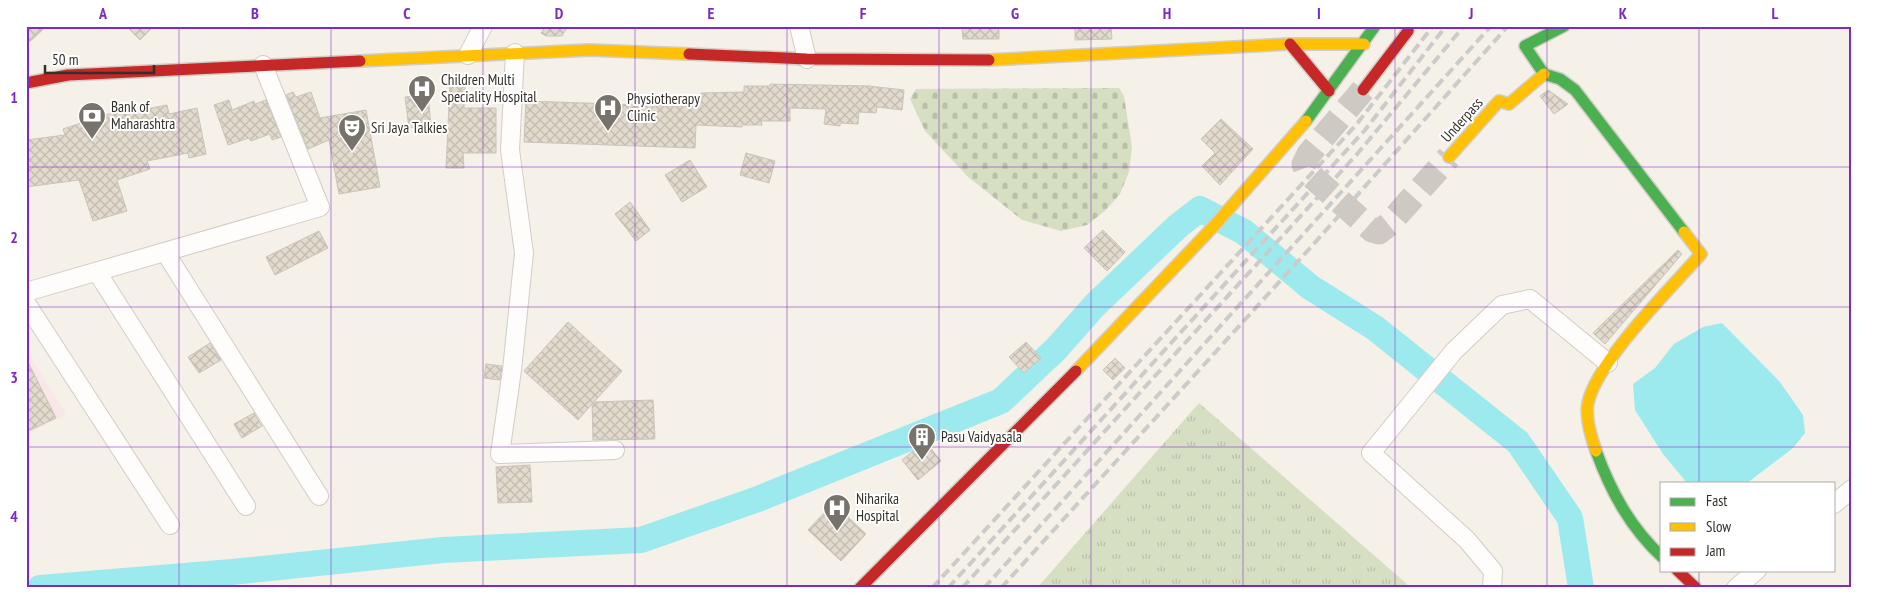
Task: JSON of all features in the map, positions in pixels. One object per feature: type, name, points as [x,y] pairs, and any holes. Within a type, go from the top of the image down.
[{"type":"main road","points":[[860,588],[1256,182],[1329,90],[1364,44],[1375,26]]},
{"type":"main road","points":[[1363,90],[1390,57],[1408,31],[1408,26]]},
{"type":"main road","points":[[1564,26],[1525,46],[1544,74],[1560,78],[1575,90],[1701,254],[1608,363],[1596,380],[1588,402],[1588,425],[1593,445],[1622,512],[1644,541],[1660,555]]},
{"type":"main road","points":[[1290,44],[1329,90]]},
{"type":"main road","points":[[26,82],[68,75],[589,50],[807,59],[1050,58],[1290,44],[1364,44]]},
{"type":"main road","name":"Underpass","points":[[1449,157],[1499,101],[1509,104],[1544,74]]},
{"type":"main road","points":[[1679,572],[1696,588]]},
{"type":"street","points":[[468,55],[483,26]]},
{"type":"street","points":[[798,26],[807,59]]},
{"type":"street","points":[[515,53],[510,150],[524,253],[512,370],[500,454],[616,450]]},
{"type":"street","points":[[26,292],[320,207],[263,65]]},
{"type":"street","points":[[165,252],[320,496]]},
{"type":"street","points":[[97,272],[246,506]]},
{"type":"street","points":[[1492,588],[1493,571],[1467,540],[1371,453],[1454,351],[1502,304],[1530,299],[1608,363]]},
{"type":"street","points":[[26,303],[170,525]]},
{"type":"street","points":[[1836,502],[1852,489]]},
{"type":"street","points":[[1736,588],[1755,572]]},
{"type":"shaded area","points":[[26,350],[66,414],[26,435]]},
{"type":"green space","points":[[1119,88],[1124,96],[1132,147],[1129,172],[1120,194],[1105,211],[1087,225],[1061,231],[1022,220],[968,177],[925,131],[910,99],[916,89]]},
{"type":"green space","points":[[1199,403],[1407,584],[1404,588],[1037,588]]},
{"type":"water","points":[[1722,323],[1780,382],[1803,415],[1805,433],[1793,448],[1748,482],[1686,482],[1663,454],[1635,410],[1633,384],[1655,368],[1674,344],[1703,327]]},
{"type":"building","points":[[26,26],[47,26],[26,45]]},
{"type":"building","points":[[126,26],[154,26],[140,40]]},
{"type":"building","points":[[546,26],[568,26],[562,36],[546,36],[541,33]]},
{"type":"building","points":[[962,26],[999,26],[999,39],[963,39]]},
{"type":"building","points":[[1075,26],[1111,26],[1112,39],[1075,40]]},
{"type":"building","points":[[450,83],[465,84],[464,108],[496,108],[496,153],[463,153],[464,168],[446,168]]},
{"type":"building","points":[[770,84],[869,86],[904,90],[902,110],[877,107],[876,113],[859,112],[858,124],[840,123],[840,126],[824,124],[826,109],[790,108],[790,121],[761,121],[762,125],[742,125],[742,127],[696,125],[695,148],[524,142],[526,101],[701,107],[701,93],[744,92],[744,86],[770,86]]},
{"type":"building","points":[[1548,90],[1568,104],[1554,114],[1540,96]]},
{"type":"building","name":"Sri Jaya Talkies","points":[[293,92],[296,97],[311,92],[320,118],[366,110],[380,187],[339,194],[329,140],[308,149],[286,95]]},
{"type":"building","points":[[428,95],[431,125],[409,128],[405,97]]},
{"type":"building","points":[[229,100],[232,110],[254,101],[255,104],[266,100],[281,137],[272,140],[270,134],[251,141],[249,138],[228,145],[214,105]]},
{"type":"building","points":[[167,105],[169,114],[197,108],[206,154],[189,158],[188,153],[147,161],[150,169],[117,180],[127,211],[93,221],[79,180],[26,187],[26,140],[65,135],[63,129],[130,107],[132,112]]},
{"type":"building","points":[[1221,119],[1253,149],[1220,185],[1202,166],[1215,153],[1201,139]]},
{"type":"building","points":[[746,153],[775,161],[769,183],[740,175]]},
{"type":"building","points":[[690,160],[707,187],[682,202],[665,175]]},
{"type":"building","points":[[630,202],[650,230],[636,241],[615,214]]},
{"type":"building","points":[[1103,230],[1125,252],[1107,271],[1084,248]]},
{"type":"building","points":[[319,231],[328,248],[275,275],[266,257]]},
{"type":"building","points":[[1678,250],[1682,254],[1605,344],[1593,333]]},
{"type":"building","points":[[568,322],[622,371],[594,402],[653,400],[655,439],[593,440],[592,404],[578,420],[524,371]]},
{"type":"building","points":[[1026,342],[1041,358],[1024,373],[1009,357]]},
{"type":"building","points":[[210,343],[221,360],[199,373],[188,357]]},
{"type":"building","points":[[26,358],[56,418],[26,432]]},
{"type":"building","points":[[1115,358],[1125,368],[1113,380],[1103,370]]},
{"type":"building","points":[[486,364],[502,366],[500,380],[484,378]]},
{"type":"building","points":[[254,413],[262,426],[242,438],[234,424]]},
{"type":"building","name":"Pasu Vaidyasala","points":[[925,441],[941,461],[918,480],[902,460]]},
{"type":"building","points":[[530,465],[532,502],[498,503],[496,467]]},
{"type":"building","points":[[833,503],[866,534],[841,561],[808,530]]},
{"type":"waterway","points":[[40,588],[232,572],[443,550],[641,540],[758,499],[1001,401],[1056,349],[1095,305],[1178,226],[1200,209],[1244,232],[1310,287],[1375,328],[1518,442],[1570,518],[1581,588]]},
{"type":"tunnel","points":[[1363,90],[1309,154],[1304,164],[1307,172],[1372,230],[1379,232],[1389,224],[1449,157]]},
{"type":"railway","points":[[932,588],[1356,125],[1433,26]]},
{"type":"railway","points":[[948,588],[1365,130],[1446,26]]},
{"type":"railway","points":[[962,588],[1358,153],[1464,26]]},
{"type":"railway","points":[[984,588],[1491,26]]},
{"type":"railway","points":[[1001,588],[1311,247],[1508,26]]},
{"type":"traffic: fast","points":[[1306,121],[1375,26]]},
{"type":"traffic: fast","points":[[1564,26],[1525,46],[1544,74],[1560,79],[1575,90],[1684,232]]},
{"type":"traffic: fast","points":[[1596,451],[1615,495],[1640,534],[1660,555]]},
{"type":"traffic: slow","points":[[989,60],[1290,44],[1364,44]]},
{"type":"traffic: slow","points":[[360,61],[589,50],[689,54]]},
{"type":"traffic: slow","points":[[1449,157],[1499,101],[1509,104],[1544,74]]},
{"type":"traffic: slow","points":[[1076,371],[1214,226],[1306,121]]},
{"type":"traffic: slow","points":[[1596,451],[1590,434],[1587,415],[1588,403],[1594,386],[1620,346],[1654,305],[1701,254],[1684,232]]},
{"type":"traffic: jam","points":[[1363,90],[1408,31],[1408,26]]},
{"type":"traffic: jam","points":[[1290,44],[1329,91]]},
{"type":"traffic: jam","points":[[689,54],[807,59],[989,60]]},
{"type":"traffic: jam","points":[[26,83],[68,75],[360,61]]},
{"type":"traffic: jam","points":[[860,588],[1076,371]]},
{"type":"traffic: jam","points":[[1679,572],[1696,588]]},
{"type":"place","name":"Children Multi Speciality Hospital","points":[[422,113]]},
{"type":"place","name":"Physiotherapy Clinic","points":[[608,132]]},
{"type":"place","name":"Bank of Maharashtra","points":[[92,140]]},
{"type":"place","name":"Sri Jaya Talkies","points":[[352,152]]},
{"type":"place","name":"Pasu Vaidyasala","points":[[922,461]]},
{"type":"place","name":"Niharika Hospital","points":[[837,532]]}]
